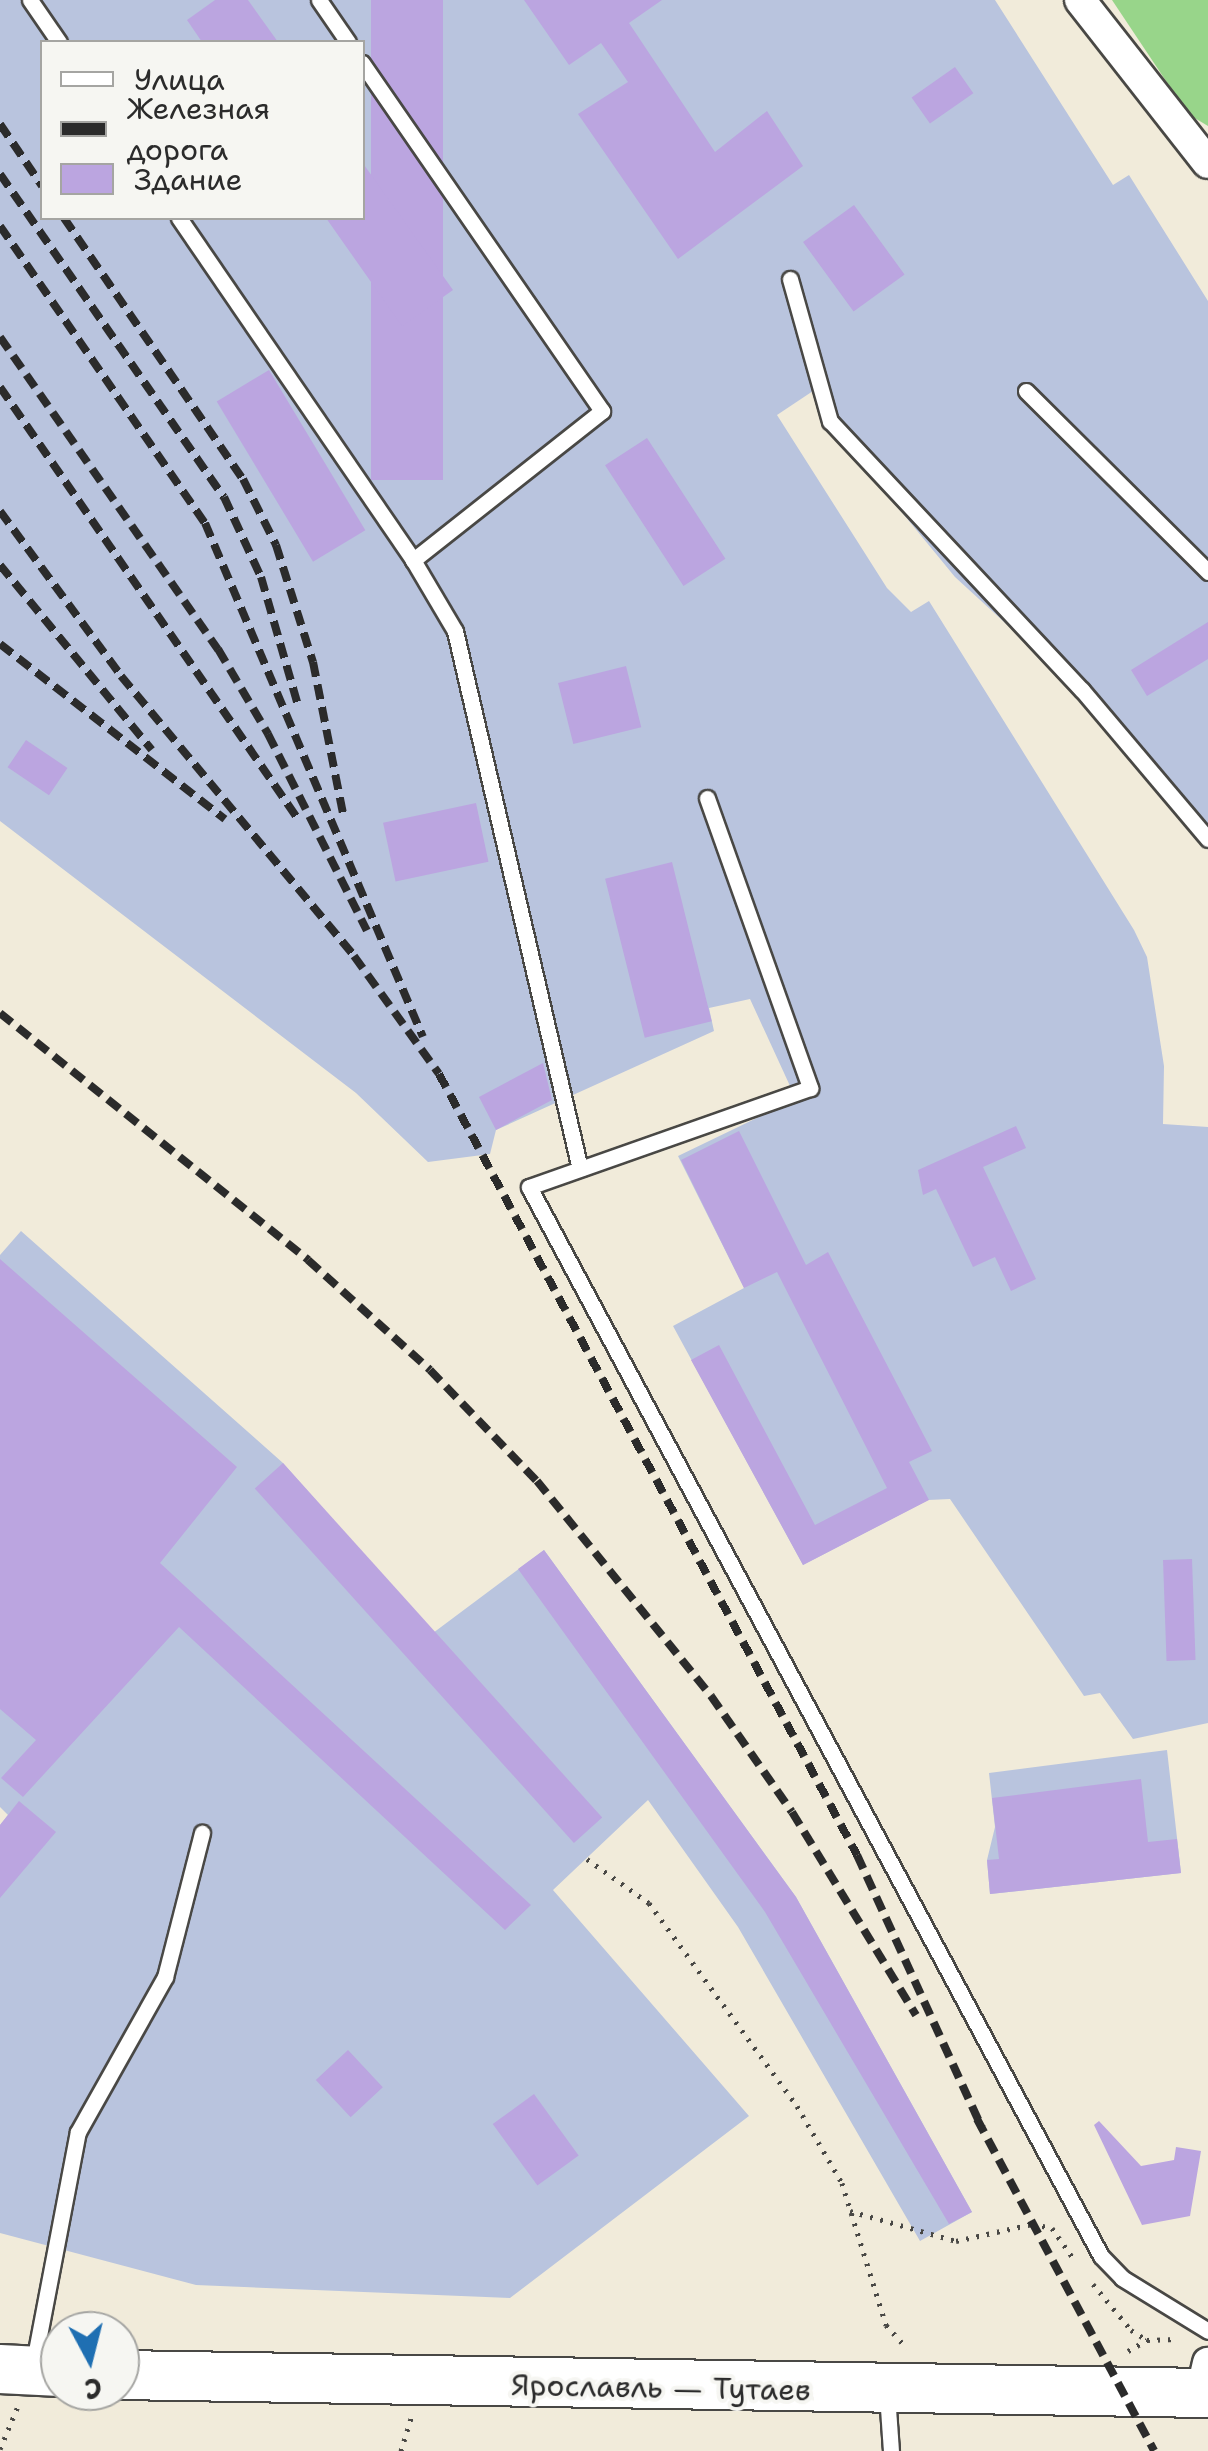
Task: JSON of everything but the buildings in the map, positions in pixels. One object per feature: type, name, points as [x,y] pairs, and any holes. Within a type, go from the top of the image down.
[{"type":"main road","name":"Ярославль — Тутаев","points":[[140,2375],[887,2390],[1204,2376]]},
{"type":"street","points":[[1080,0],[1208,163]]},
{"type":"lane","points":[[30,0],[58,40]]},
{"type":"lane","points":[[319,0],[347,40]]},
{"type":"lane","points":[[365,67],[602,411],[413,560]]},
{"type":"lane","points":[[180,220],[413,560],[456,631],[580,1169]]},
{"type":"lane","points":[[790,279],[830,421],[1082,690],[1208,839]]},
{"type":"lane","points":[[1026,392],[1208,572]]},
{"type":"lane","points":[[707,798],[810,1088],[528,1187],[1084,2227],[1122,2278],[1208,2331]]},
{"type":"lane","points":[[31,2371],[78,2132],[165,1977],[202,1833]]},
{"type":"lane","points":[[887,2390],[890,2451]]},
{"type":"path","points":[[586,1858],[648,1903],[726,2001],[806,2120],[850,2211],[886,2324],[897,2342],[917,2354]]},
{"type":"path","points":[[850,2211],[956,2241],[1010,2225],[1052,2228],[1130,2330],[1204,2376]]},
{"type":"shaded area","points":[[0,0],[995,0],[1113,185],[1129,175],[1208,301],[1208,837],[1087,698],[955,577],[886,493],[829,407],[828,381],[777,415],[887,588],[911,612],[929,601],[1134,930],[1147,957],[1164,1066],[1163,1124],[1208,1127],[1208,1723],[1133,1739],[1100,1693],[1084,1696],[950,1499],[928,1500],[803,1565],[673,1326],[744,1288],[678,1156],[796,1099],[750,999],[709,1008],[714,1031],[496,1130],[490,1154],[428,1162],[356,1093],[0,821]]},
{"type":"shaded area","points":[[21,1231],[283,1463],[433,1633],[544,1550],[796,1897],[972,2212],[920,2241],[738,1927],[648,1800],[553,1890],[749,2116],[510,2298],[196,2285],[0,2233],[0,1825],[8,1815],[0,1807],[0,1255]]},
{"type":"shaded area","points":[[1167,1750],[1181,1873],[990,1894],[987,1860],[995,1827],[989,1773]]},
{"type":"green space","points":[[1112,0],[1208,0],[1208,126],[1188,114]]},
{"type":"railway","points":[[0,124],[40,183]]},
{"type":"railway","points":[[0,174],[224,497],[261,577],[298,705]]},
{"type":"railway","points":[[65,220],[243,479],[276,545],[313,662],[344,819]]},
{"type":"railway","points":[[0,226],[205,523],[423,1037]]},
{"type":"railway","points":[[0,337],[218,649],[268,734],[367,931]]},
{"type":"railway","points":[[0,387],[298,819]]},
{"type":"railway","points":[[0,511],[121,676],[354,956],[439,1074],[857,1855],[982,2128]]},
{"type":"railway","points":[[0,565],[152,750]]},
{"type":"railway","points":[[0,644],[225,819]]},
{"type":"railway","points":[[0,1013],[308,1260],[430,1370],[537,1481],[711,1696],[792,1812],[916,2015]]},
{"type":"railway","points":[[977,2119],[1154,2451]]}]
